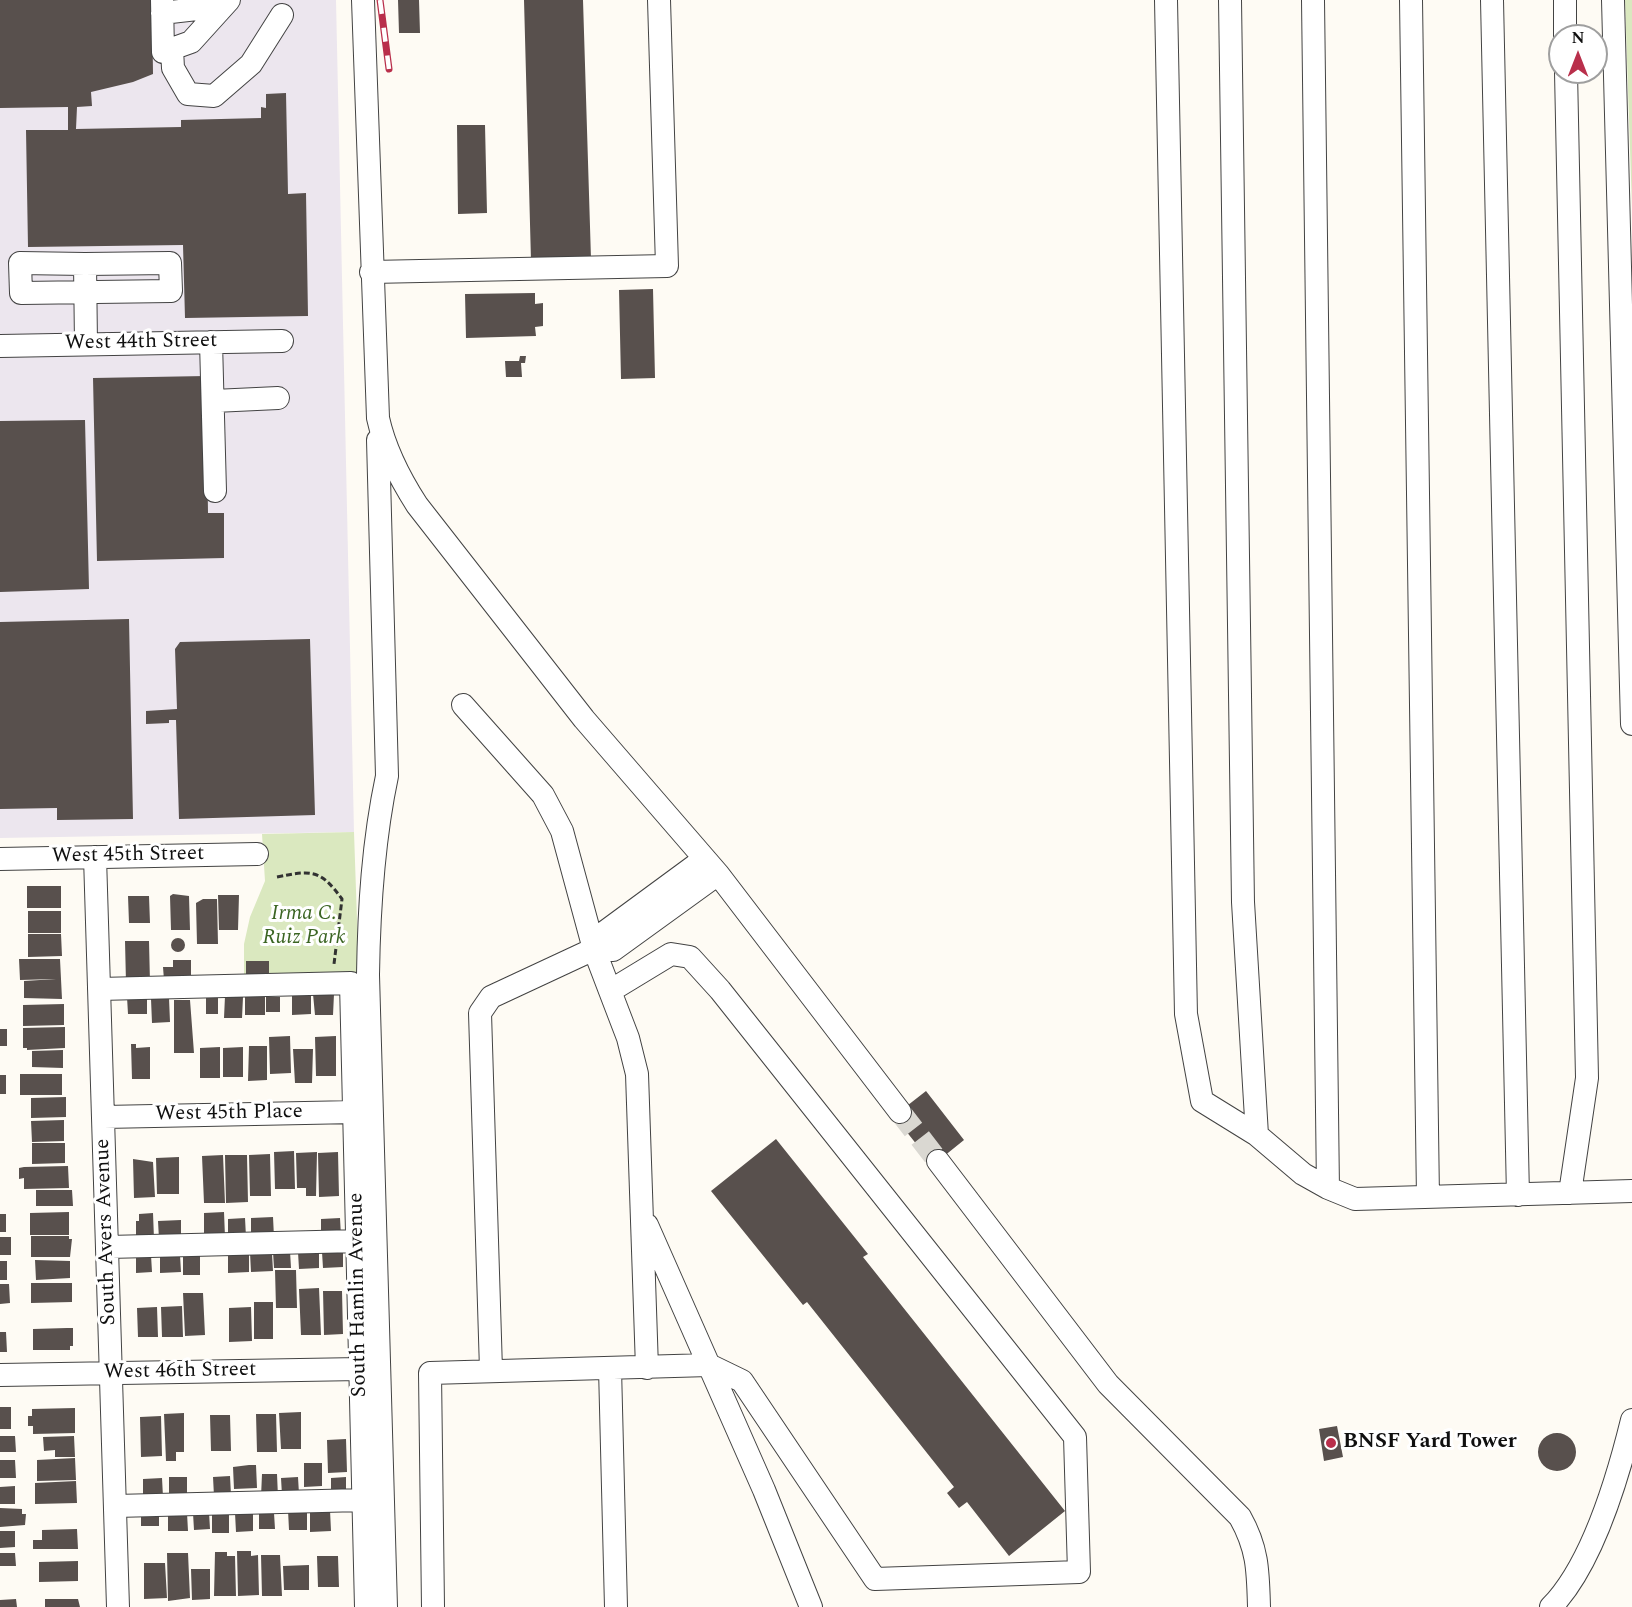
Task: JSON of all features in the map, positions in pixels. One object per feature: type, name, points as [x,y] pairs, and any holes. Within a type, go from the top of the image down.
[{"type":"street","points":[[363,0],[378,418],[387,776],[378,819],[370,891],[368,975],[386,1607]]},
{"type":"street","points":[[371,272],[667,266],[659,0]]},
{"type":"street","points":[[1166,0],[1186,1014],[1202,1101],[1257,1135],[1302,1173],[1328,1188],[1355,1199],[1632,1191]]},
{"type":"street","points":[[1230,0],[1243,902],[1257,1135]]},
{"type":"street","points":[[1313,0],[1328,1188]]},
{"type":"street","points":[[1411,0],[1428,1197]]},
{"type":"street","points":[[1492,0],[1518,1195]]},
{"type":"street","points":[[1564,0],[1565,24]]},
{"type":"street","points":[[1613,0],[1632,724]]},
{"type":"street","points":[[226,3],[191,42],[163,52],[162,7],[226,3]]},
{"type":"street","points":[[172,49],[173,68],[188,94],[214,96],[251,64],[282,15]]},
{"type":"street","points":[[1566,84],[1587,1078],[1570,1193]]},
{"type":"street","points":[[20,263],[85,264],[170,263],[171,291],[21,293],[20,263]]},
{"type":"street","points":[[85,264],[86,344]]},
{"type":"street","name":"West 44th Street","points":[[0,346],[282,341]]},
{"type":"street","points":[[211,342],[215,491]]},
{"type":"street","points":[[214,401],[278,398]]},
{"type":"street","points":[[378,418],[383,439],[397,474],[417,505],[584,719],[711,866],[900,1112]]},
{"type":"street","points":[[463,705],[543,795],[562,831],[594,949],[628,1038],[637,1074],[647,1368]]},
{"type":"street","name":"West 45th Street","points":[[0,859],[257,854]]},
{"type":"street","name":"South Avers Avenue","points":[[96,857],[118,1607]]},
{"type":"street","points":[[491,1371],[480,1013],[491,997],[594,949],[602,934],[711,866]]},
{"type":"street","points":[[433,1607],[430,1373],[709,1365],[742,1381],[875,1579],[1079,1572],[1076,1437],[720,990],[690,957],[671,954],[610,991]]},
{"type":"street","points":[[99,989],[343,983]]},
{"type":"street","name":"South Hamlin Avenue","points":[[343,983],[355,1112],[366,1607]]},
{"type":"street","name":"West 45th Place","points":[[104,1117],[355,1112]]},
{"type":"street","points":[[938,1161],[1108,1384],[1240,1517],[1253,1540],[1258,1562],[1259,1607]]},
{"type":"street","points":[[642,1213],[776,1518],[811,1607]]},
{"type":"street","points":[[108,1247],[358,1241]]},
{"type":"street","points":[[610,1368],[616,1607]]},
{"type":"street","name":"West 46th Street","points":[[0,1376],[360,1369]]},
{"type":"street","points":[[1551,1607],[1565,1593],[1585,1557],[1624,1451],[1632,1420]]},
{"type":"street","points":[[115,1506],[363,1500]]},
{"type":"path","points":[[277,877],[303,872],[328,879],[342,899],[334,958],[343,983]]},
{"type":"shaded area","points":[[0,0],[336,0],[354,832],[0,838]]},
{"type":"green space","points":[[1625,0],[1632,0],[1632,208]]},
{"type":"green space","name":"Irma C. Ruiz Park","points":[[354,832],[359,978],[244,980],[244,944],[250,917],[265,881],[262,834]]},
{"type":"building","points":[[0,0],[152,0],[153,74],[133,82],[91,92],[92,106],[77,107],[76,129],[181,127],[181,120],[261,118],[261,107],[266,108],[266,94],[286,93],[288,194],[306,193],[308,316],[185,318],[183,245],[28,247],[26,130],[68,130],[68,107],[0,108]]},
{"type":"building","points":[[398,0],[419,0],[420,33],[399,33]]},
{"type":"building","points":[[524,0],[583,0],[591,259],[531,261]]},
{"type":"building","points":[[457,125],[485,125],[487,213],[458,214]]},
{"type":"building","points":[[653,289],[655,378],[621,379],[619,290]]},
{"type":"building","points":[[535,293],[535,304],[543,303],[543,326],[535,327],[536,336],[466,338],[465,294]]},
{"type":"building","points":[[520,356],[526,356],[525,363],[521,363],[522,377],[506,377],[505,361],[519,361]]},
{"type":"building","points":[[206,376],[208,513],[224,513],[224,558],[97,561],[93,378]]},
{"type":"building","points":[[85,420],[89,589],[0,592],[0,421]]},
{"type":"building","points":[[129,619],[133,819],[57,820],[57,808],[0,809],[0,622]]},
{"type":"building","points":[[310,639],[315,815],[179,819],[176,720],[169,720],[169,723],[146,724],[146,711],[177,709],[175,649],[180,642]]},
{"type":"building","points":[[27,886],[61,886],[61,908],[27,908]]},
{"type":"building","points":[[173,894],[189,896],[190,930],[171,930],[170,896]]},
{"type":"building","points":[[218,895],[239,895],[238,930],[219,930]]},
{"type":"building","points":[[128,896],[149,896],[150,923],[129,923]]},
{"type":"building","points":[[203,899],[217,899],[218,944],[197,944],[196,903]]},
{"type":"building","points":[[28,911],[61,911],[61,933],[28,933]]},
{"type":"building","points":[[28,934],[61,934],[62,956],[28,957]]},
{"type":"building","points":[[175,938],[181,938],[185,945],[181,952],[175,952],[171,948],[171,942]]},
{"type":"building","points":[[125,941],[149,941],[150,983],[126,983]]},
{"type":"building","points":[[19,959],[60,959],[62,999],[24,998],[24,981],[56,979],[20,980]]},
{"type":"building","points":[[173,960],[191,960],[191,981],[164,980],[163,967],[173,967]]},
{"type":"building","points":[[246,961],[269,961],[269,979],[246,979]]},
{"type":"building","points":[[311,993],[311,1014],[292,1015],[292,994]]},
{"type":"building","points":[[313,994],[334,994],[333,1015],[315,1015]]},
{"type":"building","points":[[206,995],[218,995],[218,1014],[206,1014]]},
{"type":"building","points":[[225,996],[243,997],[242,1018],[224,1018]]},
{"type":"building","points":[[127,997],[147,997],[147,1014],[128,1014]]},
{"type":"building","points":[[245,997],[265,997],[265,1015],[245,1015]]},
{"type":"building","points":[[266,997],[280,997],[280,1012],[266,1012]]},
{"type":"building","points":[[169,998],[170,1022],[152,1023],[151,999]]},
{"type":"building","points":[[174,1000],[190,1000],[194,1053],[174,1053]]},
{"type":"building","points":[[64,1004],[64,1025],[23,1026],[23,1005]]},
{"type":"building","points":[[65,1027],[65,1048],[27,1050],[23,1048],[23,1028]]},
{"type":"building","points":[[0,1029],[7,1029],[7,1046],[0,1046]]},
{"type":"building","points":[[290,1036],[291,1073],[270,1074],[269,1037]]},
{"type":"building","points":[[336,1036],[336,1076],[316,1076],[315,1037]]},
{"type":"building","points":[[131,1044],[136,1044],[136,1048],[150,1047],[150,1079],[132,1079]]},
{"type":"building","points":[[249,1046],[267,1046],[267,1080],[248,1081]]},
{"type":"building","points":[[220,1047],[220,1078],[200,1078],[200,1048]]},
{"type":"building","points":[[243,1047],[243,1077],[223,1077],[223,1048]]},
{"type":"building","points":[[293,1049],[313,1049],[312,1083],[295,1083]]},
{"type":"building","points":[[63,1050],[63,1068],[32,1067],[32,1051]]},
{"type":"building","points":[[20,1074],[62,1074],[62,1095],[20,1095]]},
{"type":"building","points":[[0,1075],[6,1075],[6,1094],[0,1094]]},
{"type":"building","points":[[926,1091],[964,1140],[933,1165],[894,1116]]},
{"type":"building","points":[[66,1097],[66,1117],[31,1118],[31,1098]]},
{"type":"building","points":[[64,1120],[64,1141],[32,1142],[31,1121]]},
{"type":"building","points":[[776,1139],[868,1254],[863,1257],[1065,1511],[1009,1556],[967,1502],[959,1508],[947,1493],[954,1487],[807,1302],[803,1305],[711,1191]]},
{"type":"building","points":[[32,1143],[65,1143],[65,1163],[32,1164]]},
{"type":"building","points":[[294,1151],[295,1189],[275,1189],[274,1152]]},
{"type":"building","points":[[317,1152],[316,1196],[306,1196],[306,1188],[297,1188],[296,1153]]},
{"type":"building","points":[[338,1152],[339,1196],[319,1197],[318,1153]]},
{"type":"building","points":[[270,1154],[271,1196],[250,1196],[249,1155]]},
{"type":"building","points":[[223,1155],[225,1203],[204,1203],[202,1156]]},
{"type":"building","points":[[225,1155],[247,1155],[248,1202],[226,1203]]},
{"type":"building","points":[[179,1157],[179,1194],[157,1194],[156,1158]]},
{"type":"building","points":[[133,1159],[153,1162],[155,1197],[134,1198]]},
{"type":"building","points":[[68,1166],[69,1188],[24,1189],[24,1178],[19,1179],[19,1168]]},
{"type":"building","points":[[36,1190],[72,1190],[73,1206],[36,1206]]},
{"type":"building","points":[[69,1212],[69,1235],[30,1235],[30,1213]]},
{"type":"building","points":[[224,1212],[225,1237],[204,1238],[204,1213]]},
{"type":"building","points":[[153,1213],[154,1239],[136,1240],[136,1221],[139,1221],[139,1214]]},
{"type":"building","points":[[0,1214],[6,1214],[6,1232],[0,1232]]},
{"type":"building","points":[[273,1217],[274,1237],[251,1238],[251,1218]]},
{"type":"building","points":[[245,1218],[246,1237],[228,1238],[228,1219]]},
{"type":"building","points":[[340,1218],[341,1236],[321,1236],[321,1219]]},
{"type":"building","points":[[181,1220],[181,1239],[159,1239],[158,1221]]},
{"type":"building","points":[[31,1236],[69,1236],[69,1239],[72,1239],[70,1257],[31,1257]]},
{"type":"building","points":[[0,1237],[11,1237],[11,1255],[0,1255]]},
{"type":"building","points":[[290,1251],[291,1268],[274,1268],[273,1252]]},
{"type":"building","points":[[319,1251],[319,1268],[299,1269],[298,1252]]},
{"type":"building","points":[[343,1251],[343,1267],[323,1268],[322,1252]]},
{"type":"building","points":[[249,1253],[249,1272],[228,1273],[228,1254]]},
{"type":"building","points":[[250,1253],[272,1253],[273,1271],[251,1272]]},
{"type":"building","points":[[151,1255],[152,1272],[136,1273],[136,1256]]},
{"type":"building","points":[[180,1255],[181,1272],[160,1273],[160,1256]]},
{"type":"building","points":[[200,1255],[200,1275],[183,1275],[183,1256]]},
{"type":"building","points":[[35,1260],[70,1261],[70,1278],[36,1280]]},
{"type":"building","points":[[0,1261],[7,1261],[7,1280],[0,1280]]},
{"type":"building","points":[[275,1270],[296,1270],[297,1308],[276,1308]]},
{"type":"building","points":[[31,1283],[72,1283],[72,1302],[31,1303]]},
{"type":"building","points":[[0,1284],[9,1284],[10,1303],[0,1304]]},
{"type":"building","points":[[319,1288],[321,1335],[301,1335],[299,1289]]},
{"type":"building","points":[[323,1291],[342,1291],[343,1334],[324,1335]]},
{"type":"building","points":[[183,1293],[203,1293],[205,1335],[185,1336]]},
{"type":"building","points":[[254,1302],[273,1302],[273,1339],[254,1339]]},
{"type":"building","points":[[182,1306],[183,1337],[162,1337],[161,1307]]},
{"type":"building","points":[[157,1307],[158,1337],[138,1337],[137,1308]]},
{"type":"building","points":[[251,1307],[252,1341],[229,1342],[229,1308]]},
{"type":"building","points":[[73,1328],[73,1346],[70,1346],[70,1350],[33,1350],[33,1329]]},
{"type":"building","points":[[0,1332],[6,1332],[7,1352],[0,1352]]},
{"type":"building","points":[[0,1407],[11,1407],[11,1429],[0,1429]]},
{"type":"building","points":[[75,1408],[75,1433],[33,1434],[33,1426],[28,1426],[28,1416],[32,1416],[32,1409]]},
{"type":"building","points":[[301,1412],[301,1449],[281,1449],[279,1413]]},
{"type":"building","points":[[184,1413],[184,1452],[176,1452],[176,1461],[166,1461],[164,1414]]},
{"type":"building","points":[[256,1414],[276,1414],[277,1452],[257,1452]]},
{"type":"building","points":[[210,1415],[230,1415],[231,1451],[211,1451]]},
{"type":"building","points":[[161,1416],[162,1456],[141,1457],[140,1417]]},
{"type":"building","name":"BNSF Yard Tower","points":[[1337,1426],[1343,1457],[1324,1461],[1319,1429]]},
{"type":"building","points":[[1557,1433],[1571,1438],[1576,1452],[1571,1466],[1557,1471],[1543,1466],[1538,1452],[1543,1438]]},
{"type":"building","points":[[0,1436],[15,1436],[16,1452],[0,1452]]},
{"type":"building","points":[[74,1436],[75,1457],[55,1457],[55,1450],[44,1451],[43,1437]]},
{"type":"building","points":[[346,1439],[347,1472],[328,1473],[327,1440]]},
{"type":"building","points":[[75,1458],[76,1480],[37,1481],[37,1460]]},
{"type":"building","points":[[0,1460],[15,1460],[16,1478],[0,1478]]},
{"type":"building","points":[[304,1463],[322,1463],[322,1486],[304,1487]]},
{"type":"building","points":[[256,1465],[257,1488],[234,1489],[233,1467]]},
{"type":"building","points":[[262,1474],[277,1474],[278,1497],[261,1497]]},
{"type":"building","points":[[230,1476],[231,1495],[214,1496],[213,1477]]},
{"type":"building","points":[[169,1477],[187,1477],[187,1497],[169,1497]]},
{"type":"building","points":[[298,1477],[299,1494],[282,1495],[281,1478]]},
{"type":"building","points":[[346,1477],[346,1494],[331,1495],[331,1478]]},
{"type":"building","points":[[162,1478],[163,1497],[143,1497],[143,1479]]},
{"type":"building","points":[[76,1481],[77,1503],[35,1504],[35,1483]]},
{"type":"building","points":[[15,1486],[15,1504],[0,1504],[0,1487]]},
{"type":"building","points":[[0,1508],[22,1509],[22,1514],[26,1514],[25,1525],[0,1527]]},
{"type":"building","points":[[288,1510],[307,1510],[307,1530],[289,1530]]},
{"type":"building","points":[[330,1510],[331,1531],[310,1532],[310,1511]]},
{"type":"building","points":[[209,1512],[210,1529],[194,1530],[193,1513]]},
{"type":"building","points":[[168,1513],[187,1513],[188,1531],[168,1531]]},
{"type":"building","points":[[212,1513],[229,1513],[229,1533],[212,1533]]},
{"type":"building","points":[[235,1513],[253,1513],[253,1531],[236,1532]]},
{"type":"building","points":[[259,1513],[274,1513],[275,1529],[259,1529]]},
{"type":"building","points":[[159,1514],[159,1526],[141,1526],[141,1515]]},
{"type":"building","points":[[77,1529],[78,1549],[33,1549],[33,1540],[42,1540],[42,1530]]},
{"type":"building","points":[[0,1531],[15,1531],[15,1547],[0,1548]]},
{"type":"building","points":[[237,1551],[251,1551],[251,1556],[258,1555],[259,1595],[238,1596]]},
{"type":"building","points":[[215,1552],[227,1552],[227,1556],[235,1556],[236,1596],[214,1596]]},
{"type":"building","points":[[0,1553],[15,1553],[16,1566],[0,1566]]},
{"type":"building","points":[[167,1553],[188,1553],[190,1598],[168,1601]]},
{"type":"building","points":[[261,1555],[280,1555],[282,1596],[262,1596]]},
{"type":"building","points":[[317,1556],[338,1556],[339,1587],[318,1587]]},
{"type":"building","points":[[78,1561],[78,1581],[39,1582],[39,1562]]},
{"type":"building","points":[[144,1563],[165,1563],[167,1598],[144,1599]]},
{"type":"building","points":[[309,1565],[309,1590],[284,1590],[283,1566]]},
{"type":"building","points":[[191,1569],[210,1569],[210,1599],[192,1600]]},
{"type":"building","points":[[16,1599],[17,1607],[0,1607],[0,1600]]},
{"type":"building","points":[[45,1599],[78,1599],[80,1607],[45,1607]]},
{"type":"tunnel","points":[[900,1112],[938,1161]]},
{"type":"railway","points":[[380,0],[389,69]]},
{"type":"place","name":"BNSF Yard Tower","points":[[1331,1443]]}]
